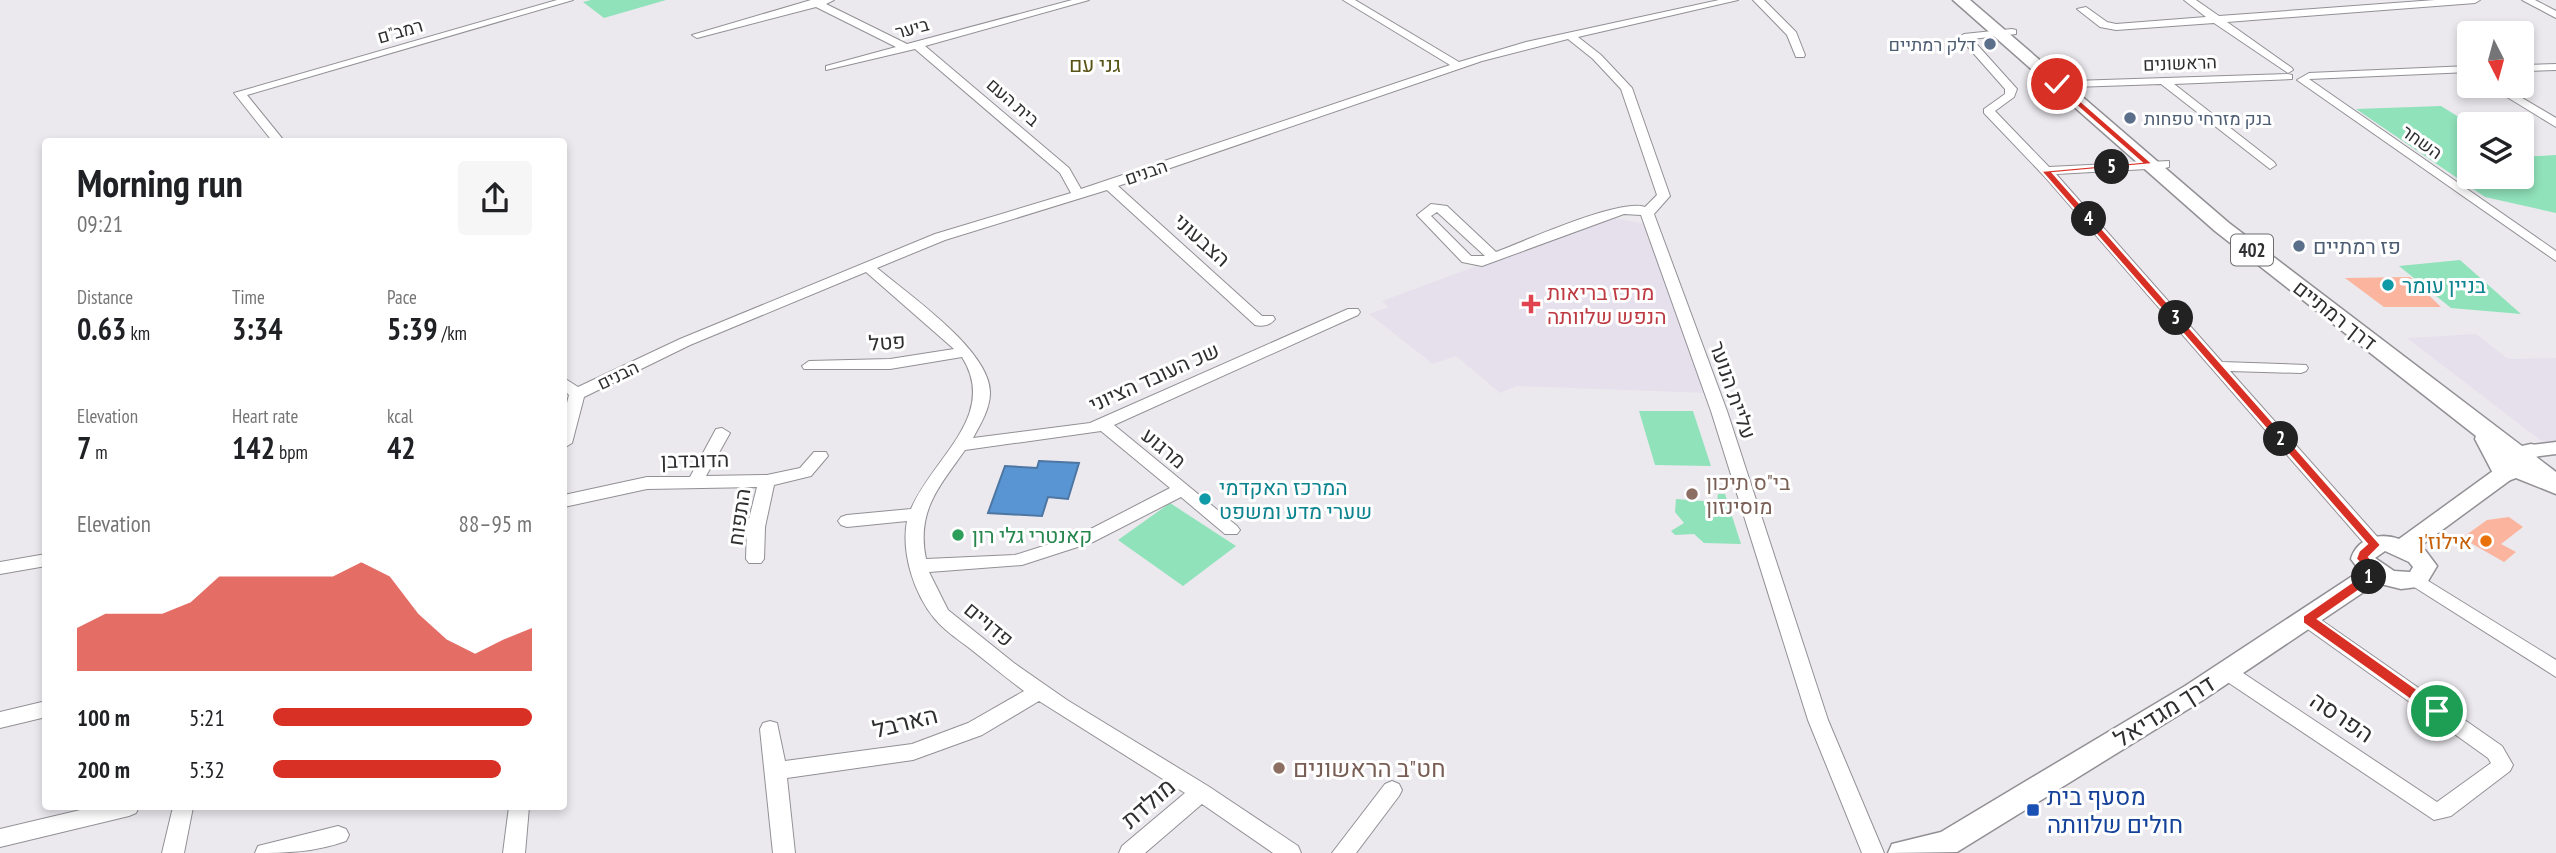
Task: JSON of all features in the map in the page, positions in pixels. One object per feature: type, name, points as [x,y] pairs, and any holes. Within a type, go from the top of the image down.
[{"type":"main road","name":"דרך רמתיים","points":[[1961,0],[2073,84],[2222,227],[2463,414],[2491,444],[2517,459],[2556,470]]},
{"type":"main road","name":"דרך רמתיים","points":[[1976,0],[2005,33],[2157,164],[2517,459]]},
{"type":"main road","points":[[2517,459],[2516,469],[2556,486]]},
{"type":"main road","points":[[2402,548],[2517,459]]},
{"type":"main road","points":[[2388,542],[2402,548],[2425,566],[2417,580],[2401,582],[2376,572],[2363,559],[2364,554],[2375,545],[2388,542]]},
{"type":"main road","name":"דרך מגדיאל","points":[[1902,853],[1943,848],[2308,620],[2376,572]]},
{"type":"street","name":"רמב\"ם","points":[[276,138],[240,93],[568,0]]},
{"type":"street","name":"ביער","points":[[830,68],[1084,0]]},
{"type":"street","points":[[1348,0],[1459,66]]},
{"type":"street","name":"הבנים","points":[[577,394],[685,342],[940,237],[1109,185],[1525,45],[1732,0]]},
{"type":"street","points":[[1758,0],[1792,34],[1800,55]]},
{"type":"street","points":[[2189,0],[2288,73],[2306,78],[2457,70]]},
{"type":"street","points":[[2082,9],[2104,25],[2116,27],[2475,0]]},
{"type":"street","points":[[2529,0],[2556,15]]},
{"type":"street","name":"בית העם","points":[[819,1],[911,46],[1065,171],[1077,194]]},
{"type":"street","points":[[697,35],[819,1]]},
{"type":"street","points":[[2005,33],[1964,37],[2011,89],[2010,95],[1988,111],[2046,171],[2219,366],[2354,525],[2375,545]]},
{"type":"street","points":[[1494,258],[1443,209],[1436,207],[1423,215],[1467,259],[1482,262],[1494,258],[1622,210],[1639,209],[1647,213],[1664,196],[1626,88],[1597,57],[1571,36]]},
{"type":"street","points":[[2534,68],[2556,67]]},
{"type":"street","name":"הראשונים","points":[[2073,84],[2288,73]]},
{"type":"street","name":"השחר","points":[[2306,78],[2556,257]]},
{"type":"street","points":[[2162,80],[2270,165]]},
{"type":"street","points":[[2515,98],[2556,123]]},
{"type":"street","points":[[2046,171],[2157,164]]},
{"type":"street","name":"הצבעוני","points":[[1109,185],[1260,321],[1268,319]]},
{"type":"street","name":"עליית הנוער","points":[[1647,213],[1719,411],[1818,720],[1873,853]]},
{"type":"street","name":"פדויים","points":[[867,266],[975,362],[982,396],[975,422],[962,445],[939,470],[917,514],[915,543],[919,566],[938,611],[1037,693],[1201,793],[1290,853]]},
{"type":"street","name":"שכ העובד הציוני","points":[[962,445],[1103,424],[1353,312]]},
{"type":"street","name":"פטל","points":[[809,366],[890,364],[966,352]]},
{"type":"street","points":[[2219,366],[2301,368]]},
{"type":"street","points":[[567,386],[577,394],[567,432]]},
{"type":"street","name":"מרגוע","points":[[1103,424],[1231,530]]},
{"type":"street","points":[[694,484],[722,433]]},
{"type":"street","points":[[2517,459],[2556,448]]},
{"type":"street","name":"הדובדבן","points":[[567,500],[647,483],[767,481],[805,472],[820,456]]},
{"type":"street","name":"התפוח","points":[[755,559],[756,527],[767,481]]},
{"type":"street","points":[[919,566],[1016,561],[1087,538],[1181,490]]},
{"type":"street","points":[[847,521],[917,514]]},
{"type":"street","points":[[0,568],[42,562]]},
{"type":"street","points":[[2417,580],[2556,670]]},
{"type":"street","name":"הפרסה","points":[[2227,671],[2434,811],[2444,810],[2503,765],[2495,752],[2308,620]]},
{"type":"street","name":"הארבל","points":[[776,771],[913,752],[975,729],[1037,693]]},
{"type":"street","points":[[0,720],[42,710]]},
{"type":"street","points":[[770,729],[784,853]]},
{"type":"street","points":[[1343,853],[1392,790]]},
{"type":"street","name":"מולדת","points":[[1130,853],[1201,793]]},
{"type":"street","points":[[0,838],[117,810]]},
{"type":"street","points":[[173,853],[182,810]]},
{"type":"street","points":[[513,853],[519,810]]},
{"type":"street","points":[[266,853],[338,835]]},
{"type":"shaded area","name":"מרכז בריאות הנפש שלוותה","points":[[1609,217],[1647,224],[1707,393],[1517,386],[1500,393],[1456,356],[1433,364],[1369,314],[1389,307],[1382,301]]},
{"type":"shaded area","points":[[2476,334],[2508,359],[2556,358],[2556,441],[2544,443],[2407,338]]},
{"type":"green space","points":[[666,0],[604,18],[583,2]]},
{"type":"green space","points":[[2441,106],[2457,116],[2457,178],[2356,109]]},
{"type":"green space","points":[[2556,155],[2556,213],[2485,197],[2473,189],[2534,189],[2534,156]]},
{"type":"green space","points":[[2460,260],[2521,314],[2451,308],[2399,266]]},
{"type":"green space","points":[[1639,411],[1693,411],[1711,466],[1655,465]]},
{"type":"green space","points":[[1718,494],[1725,494],[1741,544],[1704,543],[1694,534],[1675,535],[1671,531],[1684,523],[1675,512],[1676,499],[1717,502]]},
{"type":"green space","points":[[1170,503],[1236,546],[1183,586],[1118,540]]},
{"type":"water","points":[[1039,461],[1079,463],[1068,499],[1048,497],[1042,516],[988,513],[1005,466],[1037,468]]},
{"type":"building","name":"בניין עומר","points":[[2410,277],[2441,307],[2384,307],[2345,278]]},
{"type":"building","name":"אילוז'ן","points":[[2509,517],[2523,527],[2501,544],[2516,552],[2504,562],[2462,538],[2487,520]]},
{"type":"place","name":"דלק רמתיים","points":[[1990,44]]},
{"type":"place","name":"בנק מזרחי טפחות","points":[[2130,118]]},
{"type":"place","name":"פז רמתיים","points":[[2299,246]]},
{"type":"place","name":"בניין עומר","points":[[2388,285]]},
{"type":"place","name":"מרכז בריאות הנפש שלוותה","points":[[1531,304]]},
{"type":"place","name":"בי\"ס תיכון מוסינזון","points":[[1692,494]]},
{"type":"place","name":"המרכז האקדמי שערי מדע ומשפט","points":[[1205,499]]},
{"type":"place","name":"קאנטרי גלי רון","points":[[958,535]]},
{"type":"place","name":"אילוז'ן","points":[[2486,541]]},
{"type":"place","name":"חט\"ב הראשונים","points":[[1279,768]]},
{"type":"place","name":"מסעף בית חולים שלוותה","points":[[2033,810]]},
{"type":"district","name":"גני עם","points":[[1095,64]]},
{"type":"route","points":[[2057,84],[2149,164],[2046,171],[2229,377],[2354,525],[2375,545],[2364,554],[2363,559],[2376,572],[2308,620],[2437,711]]}]
